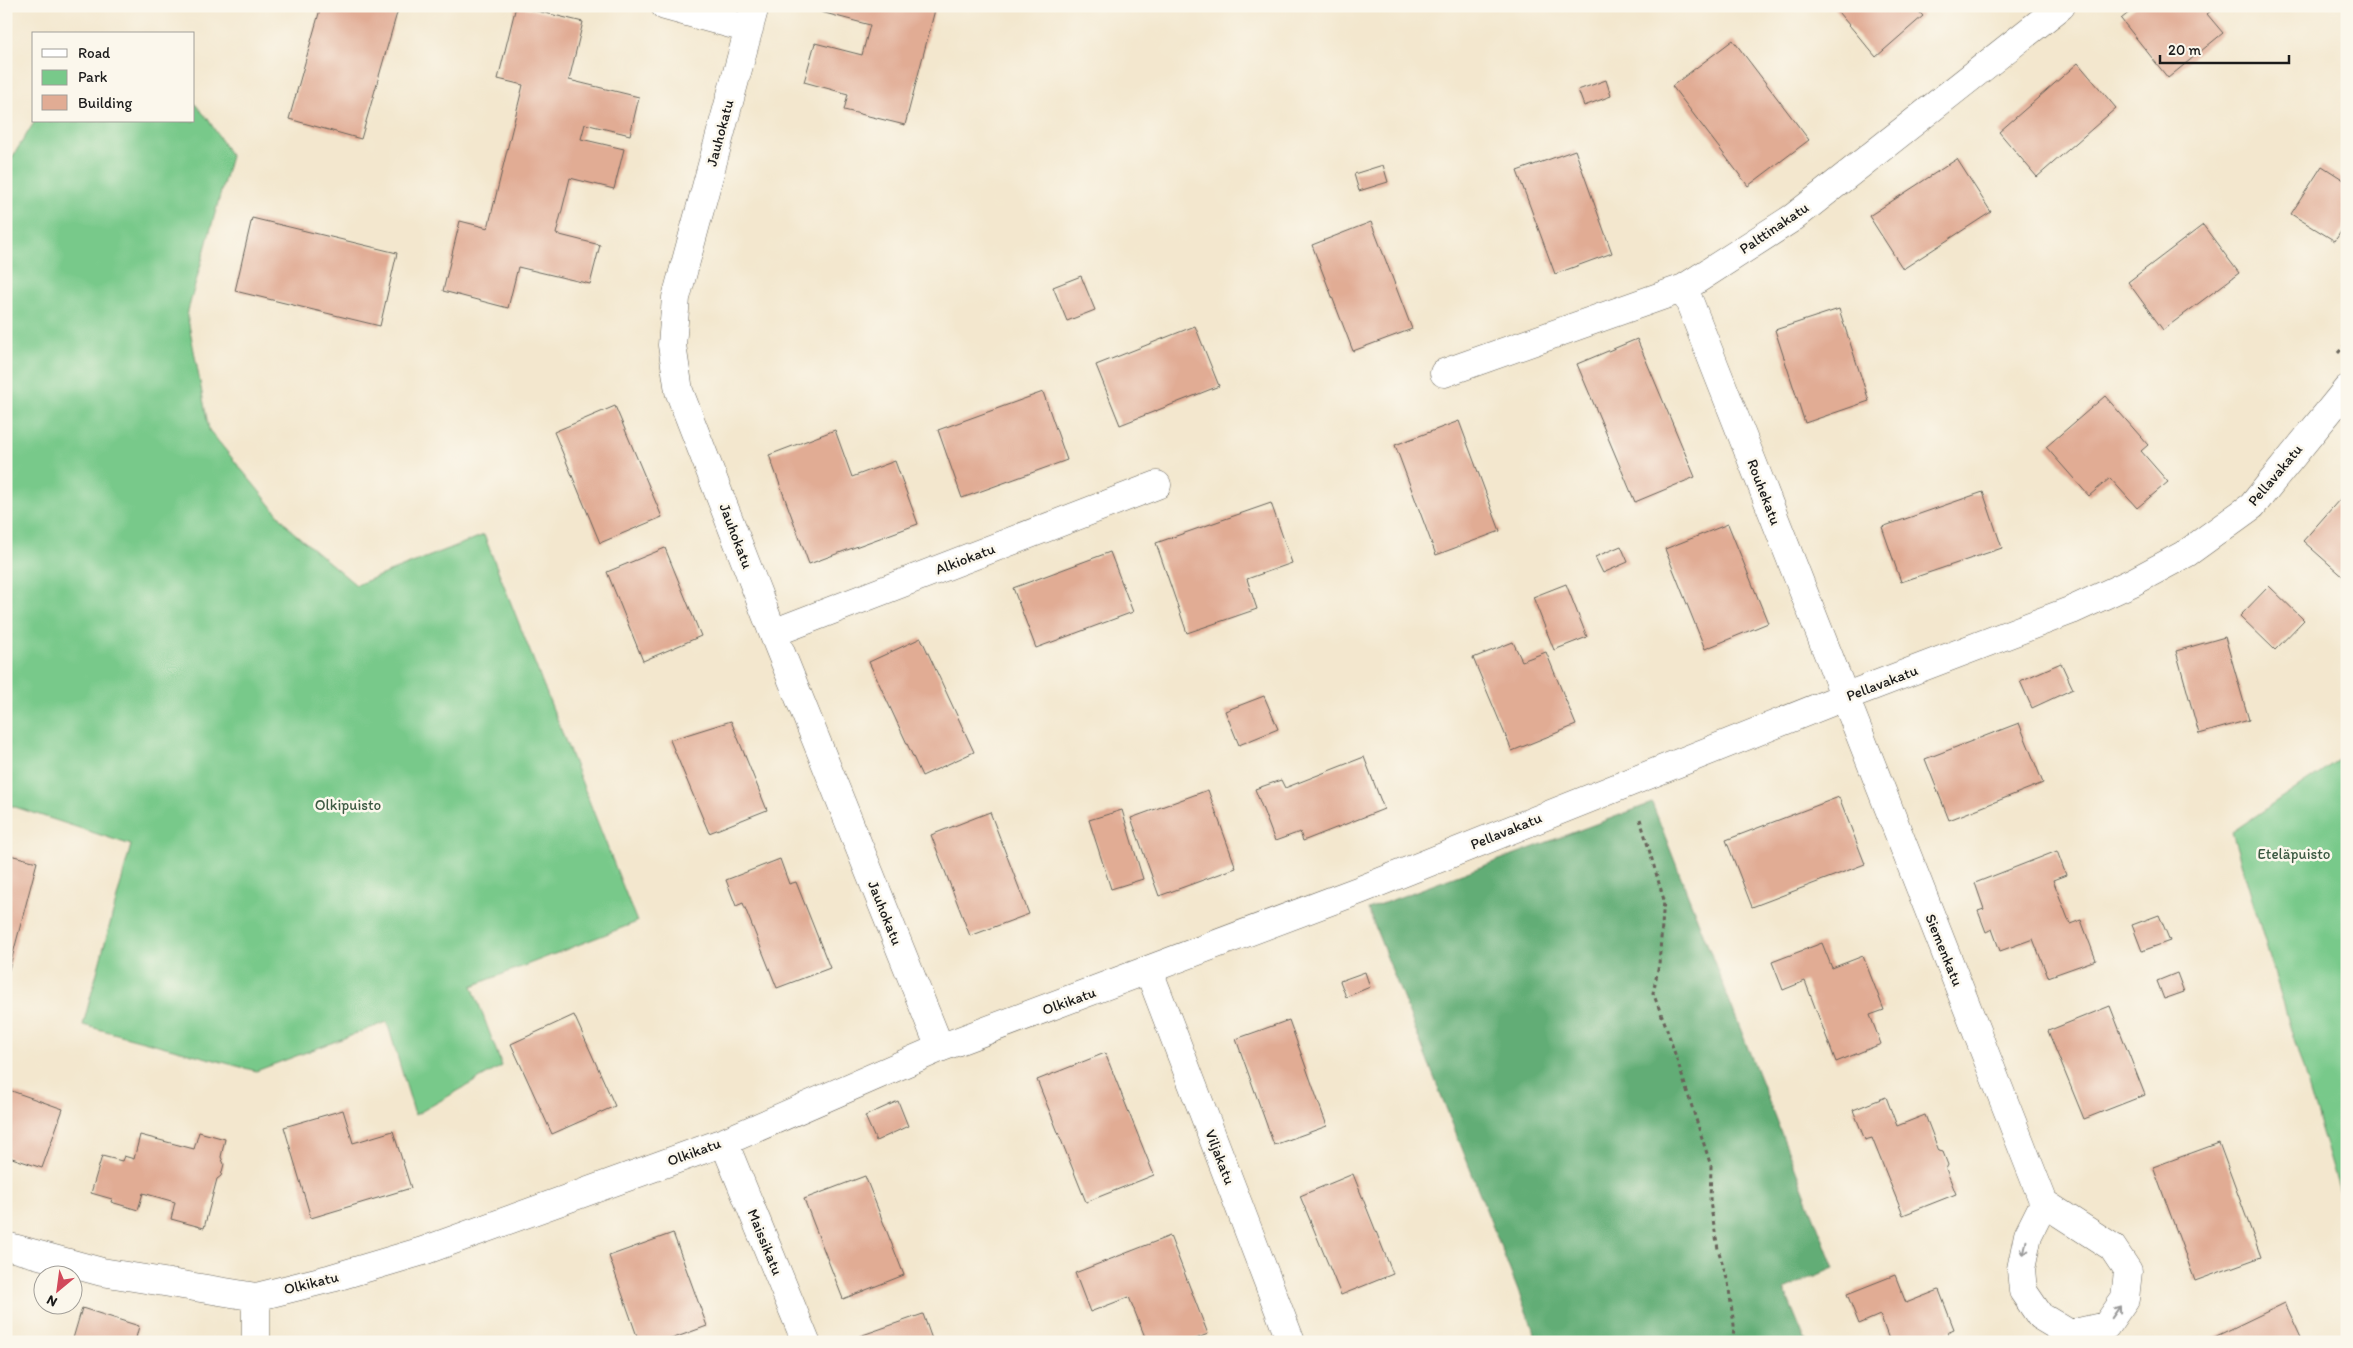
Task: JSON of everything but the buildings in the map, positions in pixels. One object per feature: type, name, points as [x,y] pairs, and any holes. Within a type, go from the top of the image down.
[{"type":"street","points":[[665,6],[752,18]]},
{"type":"street","name":"Palttinakatu","points":[[1444,374],[1684,288],[1794,217],[2061,6]]},
{"type":"street","name":"Jauhokatu","points":[[752,18],[676,298],[672,345],[679,391],[773,632],[940,1048]]},
{"type":"street","name":"Rouhekatu","points":[[1684,288],[1844,697]]},
{"type":"street","name":"Pellavakatu","points":[[1360,890],[1844,697],[2072,610],[2133,582],[2187,553],[2252,506],[2347,389]]},
{"type":"street","name":"Alkiokatu","points":[[773,632],[1157,485]]},
{"type":"street","name":"Siemenkatu","points":[[1844,697],[2044,1203]]},
{"type":"street","name":"Olkikatu","points":[[6,1246],[102,1272],[256,1297],[332,1278],[424,1251],[724,1142],[940,1048],[1149,971],[1360,890]]},
{"type":"street","name":"Viljakatu","points":[[1149,971],[1291,1342]]},
{"type":"street","name":"Maissikatu","points":[[724,1142],[806,1342]]},
{"type":"street","points":[[2044,1203],[2112,1248],[2128,1271],[2125,1299],[2106,1326],[2070,1334],[2040,1316],[2023,1291],[2021,1269],[2028,1235],[2044,1203]]},
{"type":"street","points":[[256,1297],[256,1342]]},
{"type":"path","points":[[1629,782],[1664,900],[1659,964],[1653,993],[1666,1026],[1711,1166],[1710,1202],[1718,1249],[1728,1282],[1734,1325],[1733,1342]]},
{"type":"green space","name":"Olkipuisto","points":[[195,104],[208,119],[231,156],[187,314],[209,430],[292,531],[356,585],[484,535],[637,922],[472,986],[502,1066],[415,1115],[387,1022],[256,1071],[83,1025],[131,845],[6,804],[6,167],[34,122],[195,122]]},
{"type":"green space","name":"Eteläpuisto","points":[[2347,754],[2347,1216],[2232,832]]},
{"type":"green space","points":[[1652,803],[1834,1268],[1784,1289],[1806,1342],[1535,1342],[1533,1329],[1368,909]]}]
